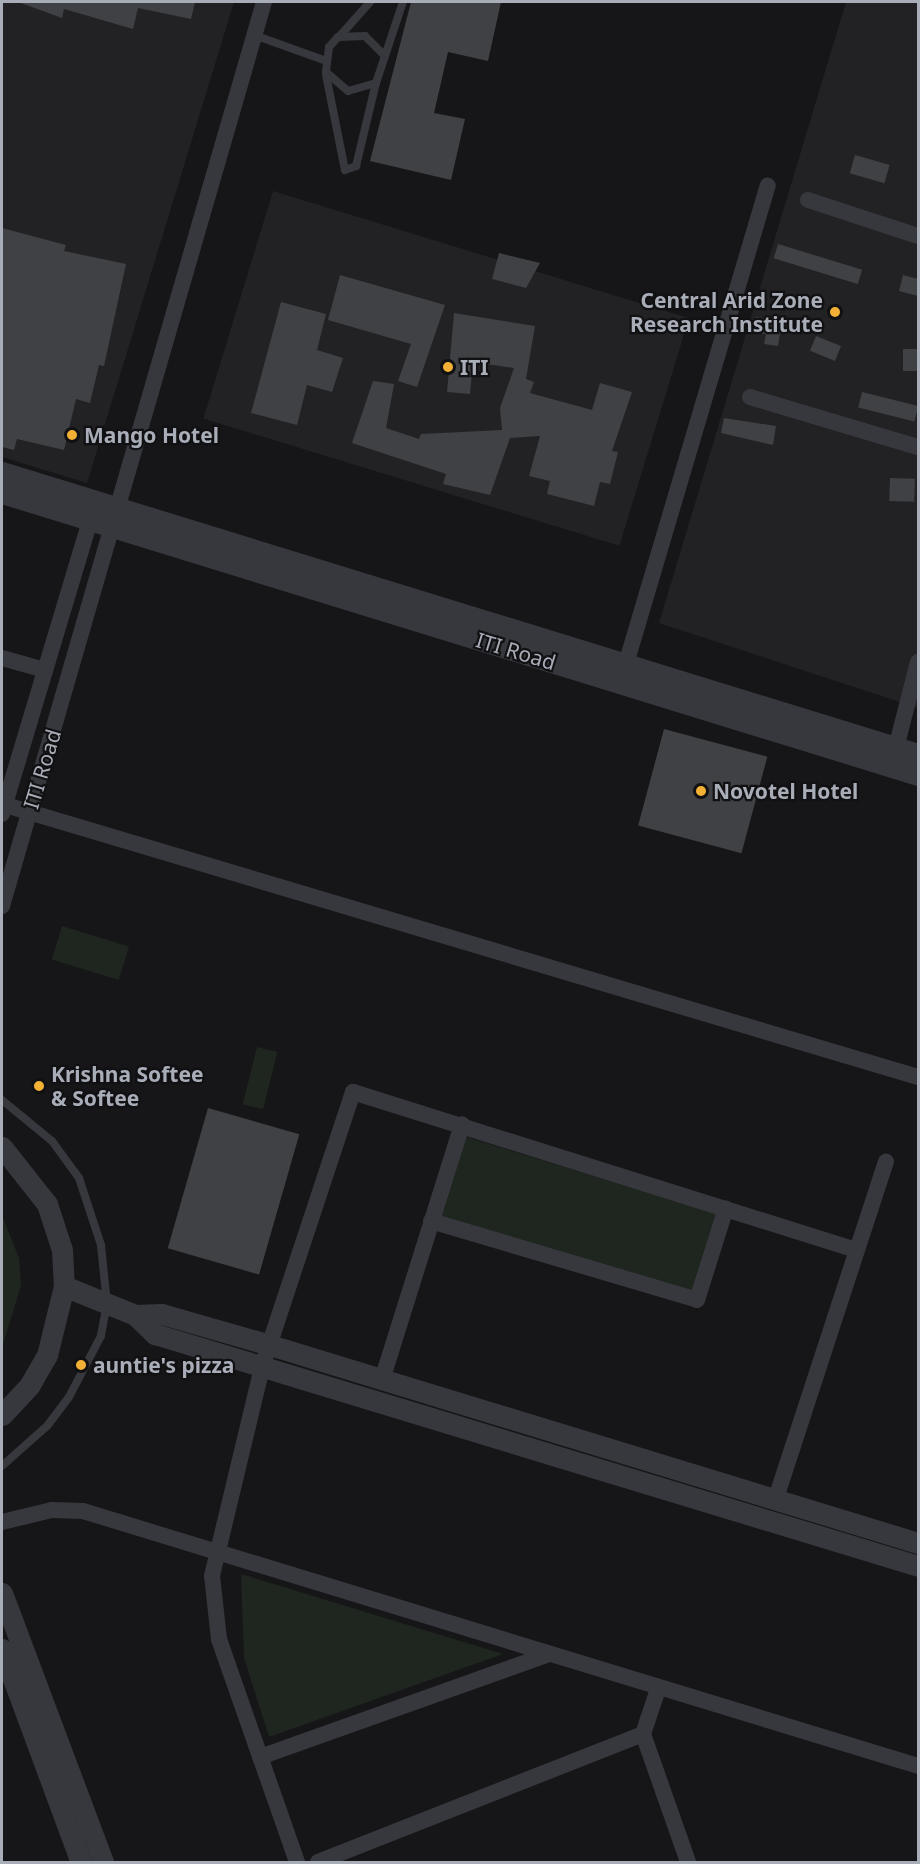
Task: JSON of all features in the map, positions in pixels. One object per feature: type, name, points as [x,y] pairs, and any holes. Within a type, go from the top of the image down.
[{"type":"street","points":[[2,472],[116,517],[264,2]]},
{"type":"street","points":[[626,664],[768,186]]},
{"type":"street","points":[[808,200],[918,236]]},
{"type":"street","points":[[750,397],[918,447]]},
{"type":"street","name":"ITI Road","points":[[2,493],[90,521],[116,517],[626,664],[918,754]]},
{"type":"street","name":"ITI Road","points":[[116,517],[918,775]]},
{"type":"street","name":"ITI Road","points":[[2,906],[116,517]]},
{"type":"street","name":"ITI Road","points":[[2,808],[90,521]]},
{"type":"street","points":[[2,658],[45,670]]},
{"type":"street","points":[[896,748],[918,662]]},
{"type":"street","points":[[2,808],[29,811],[918,1077]]},
{"type":"street","points":[[297,1863],[219,1639],[212,1576],[262,1367],[353,1092],[462,1124],[856,1250]]},
{"type":"street","points":[[382,1380],[462,1124]]},
{"type":"street","points":[[2,1147],[47,1204],[62,1250],[64,1286],[47,1355],[30,1385],[2,1415]]},
{"type":"street","points":[[776,1498],[886,1162]]},
{"type":"street","points":[[431,1221],[697,1300],[726,1208]]},
{"type":"street","points":[[64,1286],[135,1315],[155,1334],[918,1566]]},
{"type":"street","points":[[135,1315],[162,1314],[270,1345],[918,1543]]},
{"type":"street","points":[[2,1522],[52,1510],[83,1510],[658,1689],[918,1766]]},
{"type":"street","points":[[2,1593],[103,1863]]},
{"type":"street","points":[[2,1649],[81,1863]]},
{"type":"street","points":[[260,1757],[549,1654]]},
{"type":"street","points":[[658,1689],[643,1734],[688,1863]]},
{"type":"street","points":[[318,1863],[643,1734]]},
{"type":"lane","points":[[370,2],[339,37],[324,60],[345,170],[356,165],[383,54],[403,2]]},
{"type":"lane","points":[[254,35],[324,60]]},
{"type":"lane","points":[[339,37],[365,36],[383,54]]},
{"type":"lane","points":[[326,72],[348,91],[376,82]]},
{"type":"lane","points":[[2,1100],[52,1141],[80,1178],[101,1245],[107,1304],[101,1336],[69,1396],[47,1426],[2,1466]]},
{"type":"shaded area","points":[[2,2],[234,2],[87,483],[2,457]]},
{"type":"shaded area","name":"Central Arid Zone Research Institute","points":[[846,2],[918,2],[918,708],[659,623]]},
{"type":"shaded area","name":"ITI","points":[[273,191],[689,318],[619,546],[203,419]]},
{"type":"shaded area","points":[[62,926],[129,946],[119,980],[52,959]]},
{"type":"shaded area","points":[[257,1047],[277,1052],[263,1109],[243,1104]]},
{"type":"shaded area","points":[[463,1136],[718,1214],[694,1293],[439,1215]]},
{"type":"shaded area","points":[[2,1215],[19,1258],[21,1285],[2,1348]]},
{"type":"shaded area","points":[[241,1574],[503,1654],[269,1737],[244,1658]]},
{"type":"building","points":[[18,2],[195,2],[191,19],[138,8],[133,29],[64,9],[62,18]]},
{"type":"building","points":[[411,2],[501,2],[488,61],[448,52],[434,113],[465,119],[451,180],[370,161]]},
{"type":"building","points":[[855,155],[890,165],[884,183],[850,173]]},
{"type":"building","points":[[2,228],[66,245],[64,251],[126,264],[104,366],[99,365],[90,403],[76,399],[64,450],[17,439],[14,450],[2,447]]},
{"type":"building","points":[[778,244],[862,270],[858,284],[774,258]]},
{"type":"building","points":[[499,253],[540,263],[526,288],[492,279]]},
{"type":"building","points":[[340,275],[445,305],[417,387],[398,381],[411,344],[328,320]]},
{"type":"building","points":[[903,275],[918,279],[918,296],[899,291]]},
{"type":"building","points":[[281,302],[326,314],[317,350],[343,358],[332,392],[307,385],[297,425],[251,413]]},
{"type":"building","points":[[454,313],[535,326],[526,379],[534,382],[530,393],[592,410],[600,383],[632,392],[612,451],[618,452],[610,484],[600,482],[594,506],[547,494],[550,481],[529,476],[540,436],[510,438],[490,495],[443,484],[446,474],[352,443],[373,381],[394,384],[386,428],[419,439],[421,434],[502,430],[500,408],[514,368],[473,362],[470,394],[447,392]]},
{"type":"building","points":[[756,317],[782,321],[778,346],[764,344],[766,334],[753,332]]},
{"type":"building","points":[[816,336],[841,346],[835,361],[810,351]]},
{"type":"building","points":[[903,349],[918,349],[918,371],[903,371]]},
{"type":"building","points":[[862,392],[918,406],[914,422],[858,408]]},
{"type":"building","points":[[724,418],[776,426],[773,445],[721,433]]},
{"type":"building","points":[[890,478],[915,479],[914,502],[889,501]]},
{"type":"building","name":"Novotel Hotel","points":[[664,729],[767,757],[741,853],[638,826]]},
{"type":"building","points":[[208,1108],[299,1134],[259,1275],[168,1248]]},
{"type":"place","name":"Central Arid Zone Research Institute","points":[[835,312]]},
{"type":"place","name":"ITI","points":[[448,367]]},
{"type":"place","name":"Mango Hotel","points":[[72,435]]},
{"type":"place","name":"Novotel Hotel","points":[[701,791]]},
{"type":"place","name":"Krishna Softee & Softee","points":[[39,1086]]},
{"type":"place","name":"auntie's pizza","points":[[81,1365]]}]
